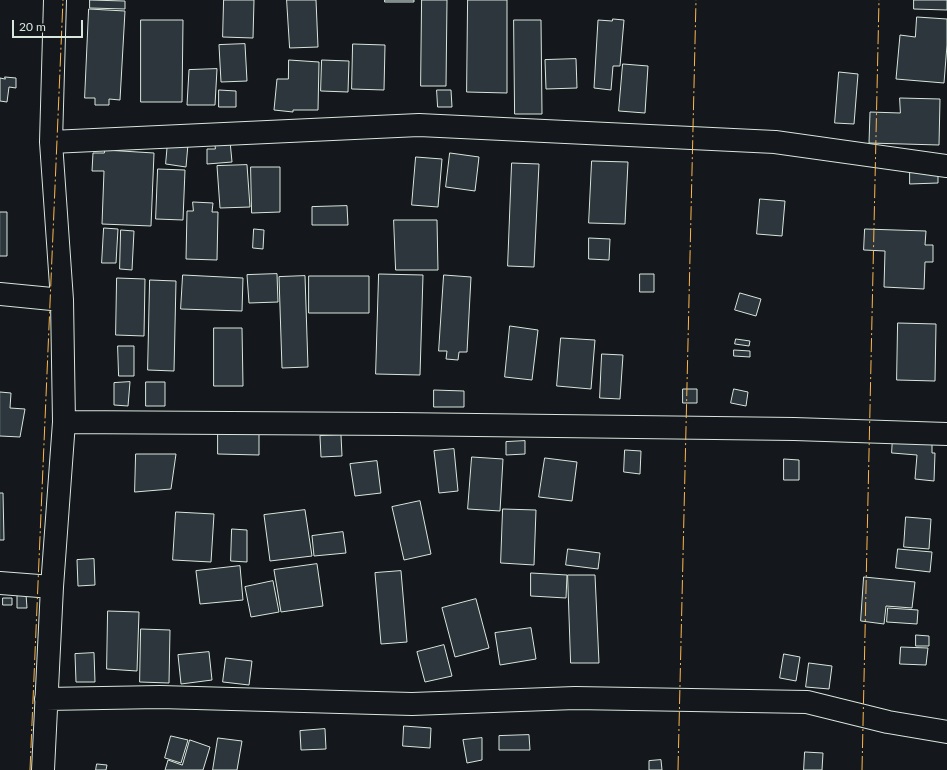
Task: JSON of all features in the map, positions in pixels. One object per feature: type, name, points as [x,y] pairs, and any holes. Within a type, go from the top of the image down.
[{"type":"street","points":[[43,770],[52,587],[64,422],[62,300],[51,142],[55,0]]},
{"type":"street","points":[[51,142],[418,125],[775,142],[947,166]]},
{"type":"street","points":[[0,294],[62,300]]},
{"type":"street","points":[[64,422],[794,429],[947,434]]},
{"type":"street","points":[[0,583],[52,587]]},
{"type":"street","points":[[46,699],[160,697],[412,704],[575,698],[807,702],[888,722],[947,732]]},
{"type":"building","points":[[90,0],[125,1],[125,9],[90,8]]},
{"type":"building","points":[[224,0],[254,0],[253,38],[223,37]]},
{"type":"building","points":[[287,0],[316,0],[318,47],[290,48]]},
{"type":"building","points":[[385,0],[414,0],[414,2],[385,2]]},
{"type":"building","points":[[422,0],[447,0],[446,86],[421,86]]},
{"type":"building","points":[[468,0],[507,0],[507,93],[467,92]]},
{"type":"building","points":[[914,0],[947,0],[947,10],[914,9]]},
{"type":"building","points":[[89,9],[125,11],[120,100],[109,99],[109,105],[95,105],[95,98],[85,98]]},
{"type":"building","points":[[917,17],[947,19],[947,45],[944,83],[896,79],[900,35],[915,37]]},
{"type":"building","points":[[613,19],[624,20],[620,66],[613,66],[611,90],[594,88],[598,20],[612,21]]},
{"type":"building","points":[[141,20],[183,20],[182,102],[141,102]]},
{"type":"building","points":[[514,20],[541,20],[542,114],[515,114]]},
{"type":"building","points":[[245,44],[247,81],[221,82],[219,45]]},
{"type":"building","points":[[353,44],[385,45],[384,90],[352,89]]},
{"type":"building","points":[[576,59],[577,88],[546,89],[545,60]]},
{"type":"building","points":[[289,60],[319,62],[318,110],[293,110],[293,112],[274,110],[277,79],[288,79]]},
{"type":"building","points":[[322,60],[349,61],[348,92],[321,91]]},
{"type":"building","points":[[623,64],[648,66],[645,113],[619,111]]},
{"type":"building","points":[[217,69],[215,105],[187,105],[189,70]]},
{"type":"building","points":[[839,72],[858,74],[854,124],[835,123]]},
{"type":"building","points":[[5,77],[16,78],[16,88],[9,87],[7,102],[0,101],[0,78],[5,79]]},
{"type":"building","points":[[219,90],[236,91],[236,107],[219,107]]},
{"type":"building","points":[[437,90],[451,90],[452,107],[438,107]]},
{"type":"building","points":[[900,98],[940,99],[939,145],[869,143],[870,112],[900,113]]},
{"type":"building","points":[[168,141],[188,144],[186,167],[166,164]]},
{"type":"building","points":[[215,141],[230,141],[232,162],[207,164],[207,149],[215,149]]},
{"type":"building","points":[[105,150],[154,153],[151,226],[102,224],[104,171],[92,171],[93,153],[104,153]]},
{"type":"building","points":[[450,153],[479,157],[475,191],[446,187]]},
{"type":"building","points":[[416,157],[442,159],[438,207],[412,205]]},
{"type":"building","points":[[592,161],[628,162],[625,224],[589,223]]},
{"type":"building","points":[[512,163],[539,164],[534,267],[508,266]]},
{"type":"building","points":[[247,165],[250,207],[220,208],[217,166]]},
{"type":"building","points":[[251,167],[280,167],[280,212],[252,213]]},
{"type":"building","points":[[910,168],[938,168],[938,183],[910,184]]},
{"type":"building","points":[[158,169],[185,170],[183,220],[156,219]]},
{"type":"building","points":[[760,199],[785,201],[782,236],[757,234]]},
{"type":"building","points":[[193,202],[213,203],[212,212],[218,212],[217,260],[186,259],[187,211],[193,211]]},
{"type":"building","points":[[347,206],[348,225],[312,225],[312,207]]},
{"type":"building","points":[[0,212],[7,212],[7,256],[0,256]]},
{"type":"building","points":[[394,220],[437,220],[438,270],[396,270]]},
{"type":"building","points":[[104,228],[118,229],[116,263],[102,263]]},
{"type":"building","points":[[254,229],[264,230],[263,249],[253,248]]},
{"type":"building","points":[[865,229],[926,231],[925,245],[933,245],[933,262],[925,262],[924,289],[884,287],[885,251],[864,250]]},
{"type":"building","points":[[121,230],[134,231],[132,270],[120,269]]},
{"type":"building","points":[[589,238],[610,239],[609,260],[589,259]]},
{"type":"building","points":[[277,274],[278,302],[249,303],[247,275]]},
{"type":"building","points":[[379,274],[423,275],[420,375],[376,374]]},
{"type":"building","points":[[640,274],[654,274],[654,292],[640,292]]},
{"type":"building","points":[[183,275],[243,278],[242,311],[181,309]]},
{"type":"building","points":[[444,275],[471,277],[467,352],[459,352],[458,360],[446,359],[447,351],[439,351]]},
{"type":"building","points":[[305,276],[308,367],[282,368],[279,277]]},
{"type":"building","points":[[309,276],[369,276],[369,313],[309,313]]},
{"type":"building","points":[[117,278],[145,279],[144,336],[116,335]]},
{"type":"building","points":[[150,280],[176,281],[174,371],[148,370]]},
{"type":"building","points":[[740,293],[761,299],[756,316],[735,310]]},
{"type":"building","points":[[898,323],[936,324],[935,381],[897,380]]},
{"type":"building","points":[[510,326],[538,330],[532,380],[505,377]]},
{"type":"building","points":[[214,328],[242,328],[243,386],[214,386]]},
{"type":"building","points":[[561,338],[595,340],[591,389],[557,386]]},
{"type":"building","points":[[736,339],[750,341],[749,346],[735,344]]},
{"type":"building","points":[[118,346],[134,346],[134,376],[119,376]]},
{"type":"building","points":[[734,350],[750,351],[750,357],[734,356]]},
{"type":"building","points":[[602,354],[623,355],[620,399],[600,398]]},
{"type":"building","points":[[130,382],[128,406],[114,405],[114,383]]},
{"type":"building","points":[[146,382],[165,382],[165,406],[146,406]]},
{"type":"building","points":[[683,389],[697,389],[697,403],[683,403]]},
{"type":"building","points":[[734,389],[748,392],[746,406],[731,403]]},
{"type":"building","points":[[434,390],[464,391],[464,407],[434,407]]},
{"type":"building","points":[[0,392],[11,393],[10,408],[25,409],[20,437],[0,436]]},
{"type":"building","points":[[218,433],[259,433],[259,455],[218,454]]},
{"type":"building","points":[[341,435],[342,456],[321,457],[320,436]]},
{"type":"building","points":[[893,436],[932,439],[932,453],[935,453],[934,481],[915,479],[917,455],[892,453]]},
{"type":"building","points":[[525,441],[525,454],[506,455],[506,442]]},
{"type":"building","points":[[454,449],[458,491],[439,493],[434,451]]},
{"type":"building","points":[[625,450],[641,451],[640,474],[624,472]]},
{"type":"building","points":[[136,454],[176,454],[171,489],[135,492]]},
{"type":"building","points":[[472,457],[503,459],[500,511],[468,509]]},
{"type":"building","points":[[545,458],[577,462],[572,501],[539,497]]},
{"type":"building","points":[[784,459],[799,460],[799,480],[784,480]]},
{"type":"building","points":[[377,461],[381,493],[355,496],[350,464]]},
{"type":"building","points":[[0,493],[3,493],[4,540],[0,540]]},
{"type":"building","points":[[420,501],[431,554],[404,560],[392,507]]},
{"type":"building","points":[[503,509],[536,510],[534,565],[501,563]]},
{"type":"building","points":[[305,510],[312,556],[270,561],[264,515]]},
{"type":"building","points":[[176,512],[214,514],[211,562],[173,560]]},
{"type":"building","points":[[906,517],[931,519],[929,549],[904,547]]},
{"type":"building","points":[[232,529],[247,530],[247,562],[231,561]]},
{"type":"building","points":[[343,532],[346,553],[314,556],[312,536]]},
{"type":"building","points":[[568,549],[600,553],[598,569],[566,565]]},
{"type":"building","points":[[898,549],[932,552],[930,572],[896,568]]},
{"type":"building","points":[[94,559],[95,585],[78,586],[77,560]]},
{"type":"building","points":[[317,564],[323,606],[281,612],[274,570]]},
{"type":"building","points":[[240,566],[243,600],[200,604],[196,571]]},
{"type":"building","points":[[401,571],[407,642],[381,644],[375,573]]},
{"type":"building","points":[[531,573],[567,575],[566,598],[531,596]]},
{"type":"building","points":[[568,575],[595,575],[599,663],[571,663]]},
{"type":"building","points":[[864,577],[915,582],[912,608],[886,606],[884,624],[861,621]]},
{"type":"building","points":[[273,581],[279,612],[251,617],[245,587]]},
{"type":"building","points":[[26,594],[27,608],[17,608],[17,595]]},
{"type":"building","points":[[3,598],[12,598],[12,605],[3,605]]},
{"type":"building","points":[[476,599],[489,648],[455,657],[442,608]]},
{"type":"building","points":[[888,608],[918,610],[917,624],[887,622]]},
{"type":"building","points":[[108,611],[139,612],[137,671],[107,669]]},
{"type":"building","points":[[531,628],[536,659],[500,665],[495,633]]},
{"type":"building","points":[[141,629],[170,630],[169,683],[140,682]]},
{"type":"building","points":[[916,635],[929,636],[929,646],[916,646]]},
{"type":"building","points":[[444,645],[452,676],[425,682],[417,652]]},
{"type":"building","points":[[901,647],[928,648],[926,665],[900,664]]},
{"type":"building","points":[[209,652],[212,680],[181,684],[178,655]]},
{"type":"building","points":[[94,653],[95,682],[76,682],[75,654]]},
{"type":"building","points":[[784,654],[800,657],[796,681],[780,678]]},
{"type":"building","points":[[226,658],[252,661],[249,685],[223,682]]},
{"type":"building","points":[[809,663],[832,666],[829,689],[806,687]]},
{"type":"building","points":[[404,726],[431,728],[430,748],[403,746]]},
{"type":"building","points":[[325,729],[326,749],[301,750],[300,731]]},
{"type":"building","points":[[529,735],[530,750],[499,750],[499,736]]},
{"type":"building","points":[[171,736],[188,740],[181,763],[165,758]]},
{"type":"building","points":[[218,738],[242,741],[237,770],[213,770]]},
{"type":"building","points":[[482,738],[482,760],[467,763],[463,740]]},
{"type":"building","points":[[190,740],[210,747],[203,770],[165,770],[168,760],[182,765]]},
{"type":"building","points":[[805,752],[823,753],[822,770],[804,770]]},
{"type":"building","points":[[661,760],[662,770],[649,770],[649,761]]},
{"type":"building","points":[[97,764],[107,765],[106,770],[96,770]]},
{"type":"power","points":[[30,770],[63,0]]},
{"type":"power","points":[[678,770],[696,0]]},
{"type":"power","points":[[862,770],[879,0]]}]
